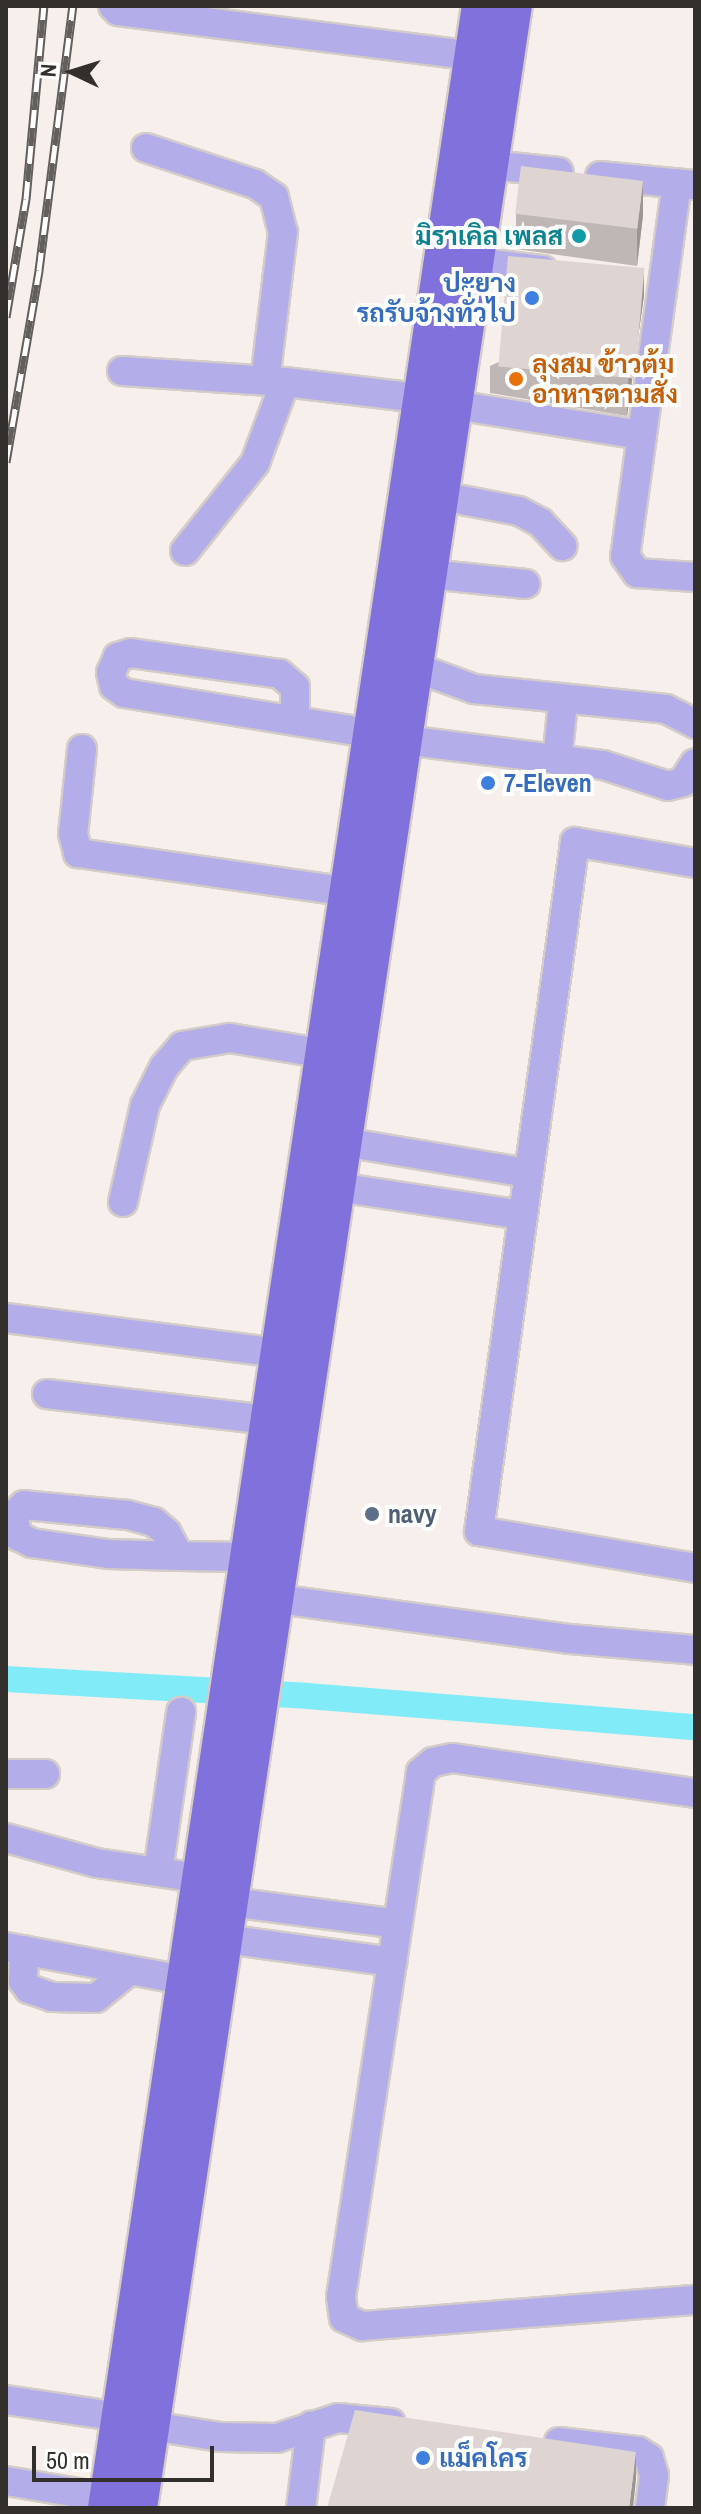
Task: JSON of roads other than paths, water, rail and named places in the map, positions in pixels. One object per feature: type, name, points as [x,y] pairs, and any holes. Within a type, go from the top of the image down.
[{"type":"main road","points":[[136,2422],[183,1980],[231,1902],[240,1734],[253,1655],[249,1557],[350,892],[389,737],[414,667],[441,496],[440,402],[475,262],[491,165],[490,57],[480,6]]},
{"type":"main road","points":[[253,1655],[278,1599],[344,1142],[389,737],[490,57],[514,6]]},
{"type":"main road","points":[[118,2505],[136,2422],[207,1937],[197,1887],[240,1734]]},
{"type":"main road","points":[[197,1887],[231,1902]]},
{"type":"street","points":[[113,6],[118,11],[217,14],[490,57]]},
{"type":"street","points":[[146,148],[255,184],[274,197],[283,232],[275,381],[255,463],[185,551]]},
{"type":"street","points":[[491,165],[686,184],[641,435],[627,564],[637,573],[695,577]]},
{"type":"street","points":[[475,262],[566,272]]},
{"type":"street","points":[[122,371],[275,381],[440,402],[641,435]]},
{"type":"street","points":[[441,496],[519,511],[540,522],[562,546]]},
{"type":"street","points":[[429,574],[525,584]]},
{"type":"street","points":[[295,717],[295,687],[280,674],[131,653],[118,657],[111,673],[124,693],[295,717],[389,737],[603,765],[668,786],[683,782],[695,763]]},
{"type":"street","points":[[414,667],[474,689],[563,702],[666,709],[695,724]]},
{"type":"street","points":[[557,761],[563,702]]},
{"type":"street","points":[[82,749],[73,834],[78,853],[350,892]]},
{"type":"street","points":[[695,863],[575,842],[479,1531],[695,1568]]},
{"type":"street","points":[[123,1202],[145,1105],[164,1067],[182,1046],[230,1038],[326,1054]]},
{"type":"street","points":[[344,1142],[528,1173]]},
{"type":"street","points":[[337,1187],[523,1215]]},
{"type":"street","points":[[6,1318],[280,1353]]},
{"type":"street","points":[[47,1394],[270,1420]]},
{"type":"street","points":[[179,1556],[167,1533],[127,1515],[24,1505],[13,1516],[18,1536],[32,1543],[108,1554],[179,1556],[249,1557]]},
{"type":"street","points":[[278,1599],[570,1639],[695,1650]]},
{"type":"street","points":[[158,1872],[181,1712]]},
{"type":"street","points":[[695,1793],[452,1758],[433,1762],[421,1772],[341,2297],[344,2318],[362,2326],[695,2300]]},
{"type":"street","points":[[6,1774],[45,1774]]},
{"type":"street","points":[[6,1838],[97,1863],[158,1872],[197,1887]]},
{"type":"street","points":[[231,1902],[398,1924]]},
{"type":"street","points":[[207,1937],[392,1962]]},
{"type":"street","points":[[129,1971],[96,1998],[52,1997],[29,1989],[23,1981],[15,1949],[183,1980]]},
{"type":"street","points":[[6,2400],[220,2437],[277,2438],[338,2418],[417,2426]]},
{"type":"street","points":[[301,2508],[311,2426]]},
{"type":"street","points":[[527,2438],[638,2451],[649,2458],[654,2475],[650,2508]]},
{"type":"street","points":[[6,2481],[118,2505]]},
{"type":"waterway","points":[[6,1679],[307,1696],[695,1727]]},
{"type":"railway","points":[[6,317],[26,199],[44,6]]},
{"type":"railway","points":[[6,462],[39,270],[73,6]]},
{"type":"place","name":"มิราเคิล เพลส","points":[[579,236]]},
{"type":"place","name":"ปะยาง รถรับจ้างทั่วไป","points":[[532,298]]},
{"type":"place","name":"ลุงสม ข้าวต้ม อาหารตามสั่ง","points":[[516,379]]},
{"type":"place","name":"7-Eleven","points":[[488,783]]},
{"type":"place","name":"navy","points":[[372,1514]]},
{"type":"place","name":"แม็คโคร","points":[[423,2458]]}]
